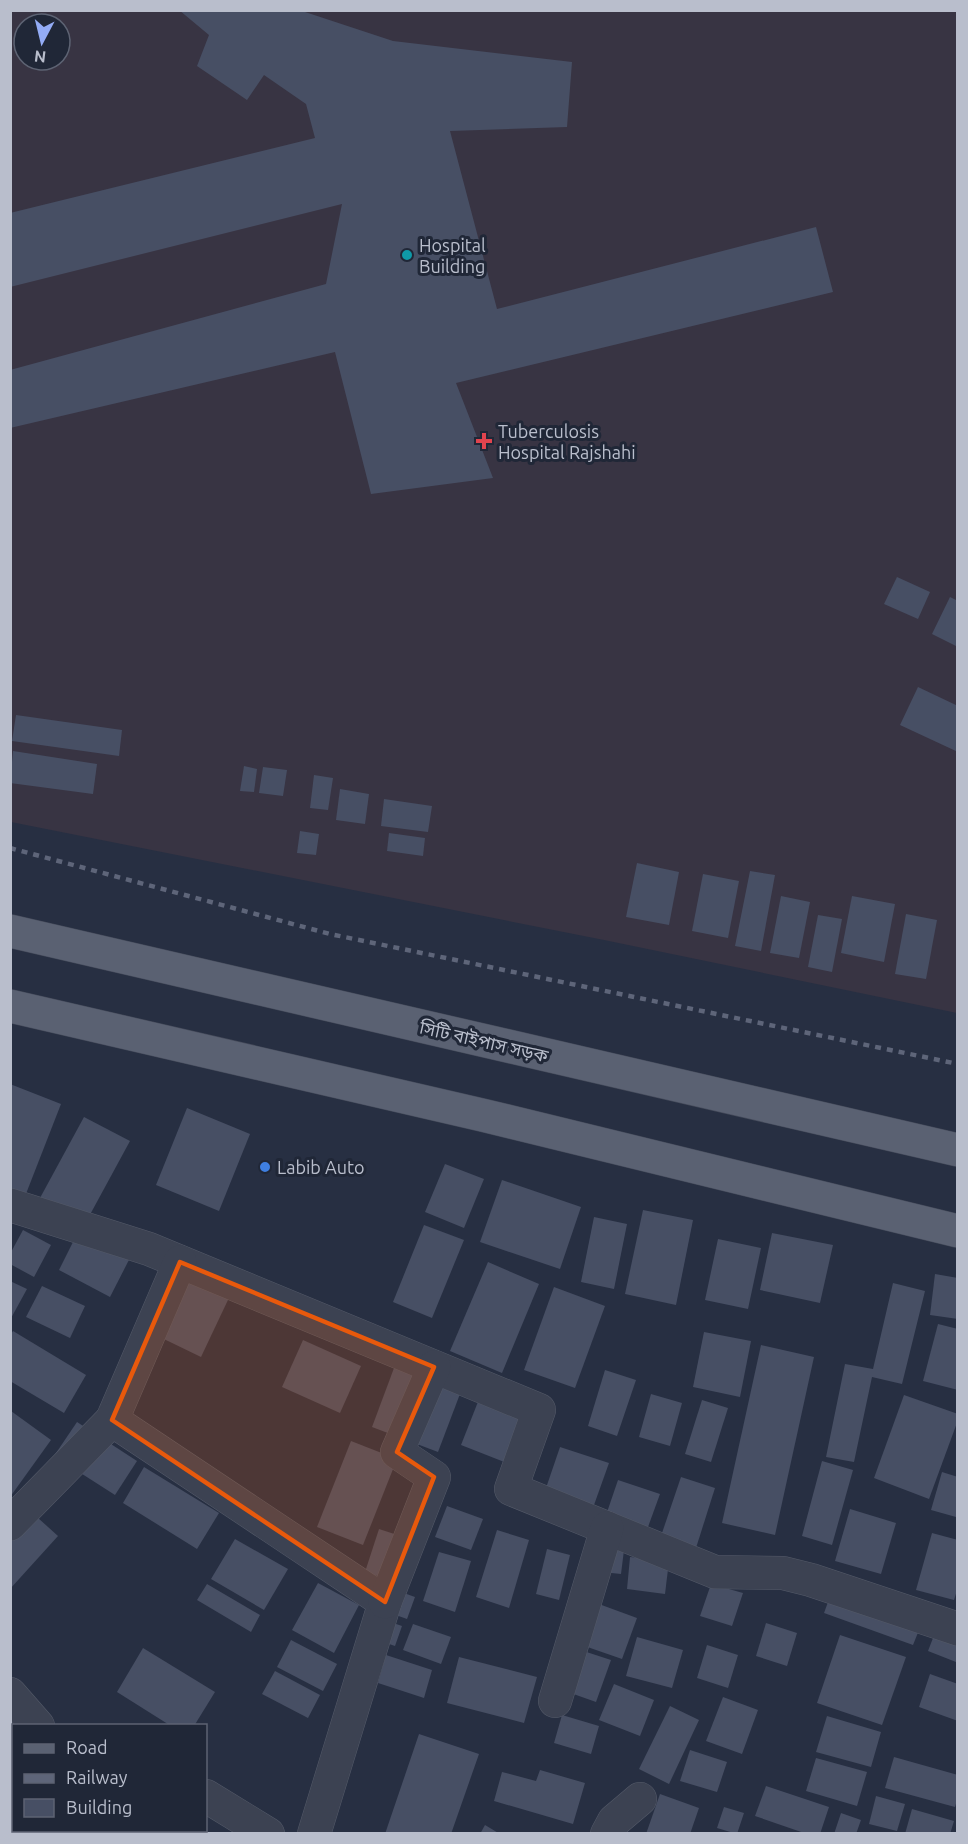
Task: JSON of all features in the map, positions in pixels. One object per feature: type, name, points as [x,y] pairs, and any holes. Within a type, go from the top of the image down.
[{"type":"main road","name":"সিটি বাইপাস সড়ক","points":[[10,931],[957,1150]]},
{"type":"main road","points":[[10,1006],[482,1115],[957,1231]]},
{"type":"street","points":[[10,1205],[148,1249],[539,1410],[510,1489],[716,1572],[783,1573],[811,1580],[957,1629]]},
{"type":"street","points":[[10,1524],[112,1420],[180,1262]]},
{"type":"street","points":[[314,1833],[385,1602],[434,1477],[397,1452],[434,1367]]},
{"type":"street","points":[[112,1420],[385,1602]]},
{"type":"street","points":[[555,1701],[608,1528]]},
{"type":"street","points":[[10,1694],[37,1724]]},
{"type":"street","points":[[207,1797],[268,1833]]},
{"type":"street","points":[[607,1833],[614,1821],[640,1799]]},
{"type":"highlighted area","points":[[180,1262],[434,1367],[397,1452],[434,1477],[385,1602],[112,1420]]},
{"type":"shaded area","name":"Tuberculosis Hospital Rajshahi","points":[[10,11],[957,11],[957,1013],[11,822]]},
{"type":"building","name":"Hospital Building","points":[[179,10],[299,10],[393,41],[572,62],[567,127],[450,131],[497,309],[816,227],[833,292],[456,383],[493,478],[371,494],[335,352],[10,428],[10,370],[326,284],[342,204],[10,287],[10,213],[315,138],[306,104],[264,75],[247,100],[197,66],[209,35]]},
{"type":"building","points":[[897,577],[930,592],[918,619],[884,604]]},
{"type":"building","points":[[950,597],[958,601],[958,647],[932,634]]},
{"type":"building","points":[[918,687],[958,706],[958,752],[900,725]]},
{"type":"building","points":[[16,715],[122,730],[119,756],[12,741]]},
{"type":"building","points":[[13,751],[97,764],[93,794],[10,783]]},
{"type":"building","points":[[244,766],[257,769],[254,792],[240,791]]},
{"type":"building","points":[[263,767],[287,770],[283,796],[259,793]]},
{"type":"building","points":[[314,775],[333,778],[328,810],[310,808]]},
{"type":"building","points":[[340,789],[369,794],[365,824],[336,820]]},
{"type":"building","points":[[384,799],[432,806],[428,832],[381,826]]},
{"type":"building","points":[[300,831],[319,834],[316,855],[297,853]]},
{"type":"building","points":[[389,833],[425,838],[423,856],[387,851]]},
{"type":"building","points":[[637,863],[679,872],[669,925],[626,917]]},
{"type":"building","points":[[750,871],[775,875],[761,951],[735,946]]},
{"type":"building","points":[[703,874],[739,881],[728,938],[692,931]]},
{"type":"building","points":[[781,896],[810,902],[799,958],[770,953]]},
{"type":"building","points":[[852,896],[895,904],[884,962],[841,953]]},
{"type":"building","points":[[906,914],[937,920],[926,979],[895,974]]},
{"type":"building","points":[[818,915],[842,919],[832,972],[808,967]]},
{"type":"building","points":[[10,1084],[61,1104],[15,1222],[10,1220]]},
{"type":"building","points":[[187,1108],[250,1134],[219,1211],[156,1185]]},
{"type":"building","points":[[84,1117],[130,1141],[86,1222],[40,1198]]},
{"type":"building","points":[[445,1164],[484,1179],[464,1228],[425,1212]]},
{"type":"building","points":[[502,1180],[581,1207],[560,1269],[480,1242]]},
{"type":"building","points":[[643,1210],[693,1220],[676,1305],[625,1294]]},
{"type":"building","points":[[594,1217],[627,1224],[614,1289],[581,1282]]},
{"type":"building","points":[[424,1225],[464,1240],[432,1318],[393,1302]]},
{"type":"building","points":[[80,1228],[132,1254],[110,1297],[59,1270]]},
{"type":"building","points":[[23,1230],[51,1245],[34,1277],[10,1264],[10,1254]]},
{"type":"building","points":[[772,1233],[833,1245],[820,1303],[760,1290]]},
{"type":"building","points":[[718,1239],[761,1248],[748,1309],[705,1300]]},
{"type":"building","points":[[172,1253],[236,1283],[201,1357],[137,1326]]},
{"type":"building","points":[[488,1262],[539,1284],[502,1373],[450,1351]]},
{"type":"building","points":[[935,1274],[958,1278],[958,1319],[930,1315]]},
{"type":"building","points":[[10,1281],[27,1289],[10,1320]]},
{"type":"building","points":[[893,1283],[925,1291],[902,1384],[872,1377],[854,1462],[826,1457],[845,1364],[873,1369]]},
{"type":"building","points":[[42,1286],[85,1306],[70,1338],[26,1317]]},
{"type":"building","points":[[554,1287],[605,1306],[575,1388],[524,1370]]},
{"type":"building","points":[[938,1324],[958,1329],[958,1390],[923,1381]]},
{"type":"building","points":[[13,1331],[86,1375],[64,1413],[10,1381],[10,1336]]},
{"type":"building","points":[[704,1332],[751,1341],[740,1397],[693,1387]]},
{"type":"building","points":[[303,1340],[361,1366],[340,1413],[282,1387]]},
{"type":"building","points":[[761,1345],[814,1357],[775,1535],[722,1523]]},
{"type":"building","points":[[397,1360],[463,1386],[438,1452],[372,1427]]},
{"type":"building","points":[[605,1370],[636,1380],[617,1436],[588,1426]]},
{"type":"building","points":[[483,1389],[539,1410],[517,1467],[461,1445]]},
{"type":"building","points":[[651,1394],[682,1403],[670,1446],[639,1437]]},
{"type":"building","points":[[904,1395],[958,1414],[958,1420],[929,1499],[874,1478]]},
{"type":"building","points":[[702,1400],[728,1408],[711,1462],[685,1454]]},
{"type":"building","points":[[10,1412],[51,1440],[10,1497]]},
{"type":"building","points":[[77,1422],[137,1461],[115,1495],[54,1456]]},
{"type":"building","points":[[351,1441],[397,1459],[363,1545],[317,1527]]},
{"type":"building","points":[[560,1447],[609,1463],[594,1505],[546,1488]]},
{"type":"building","points":[[822,1461],[853,1470],[832,1545],[802,1536]]},
{"type":"building","points":[[144,1467],[219,1513],[197,1549],[123,1503]]},
{"type":"building","points":[[942,1472],[958,1477],[956,1517],[931,1510]]},
{"type":"building","points":[[681,1477],[715,1488],[696,1548],[661,1536]]},
{"type":"building","points":[[618,1480],[660,1494],[644,1538],[603,1524]]},
{"type":"building","points":[[17,1499],[58,1536],[10,1589],[10,1507]]},
{"type":"building","points":[[447,1506],[483,1519],[471,1550],[435,1537]]},
{"type":"building","points":[[850,1509],[896,1523],[881,1574],[835,1561]]},
{"type":"building","points":[[379,1529],[422,1543],[408,1586],[365,1572]]},
{"type":"building","points":[[497,1530],[529,1540],[509,1608],[476,1597]]},
{"type":"building","points":[[932,1533],[958,1540],[958,1587],[954,1600],[916,1590]]},
{"type":"building","points":[[587,1537],[625,1542],[621,1574],[583,1570]]},
{"type":"building","points":[[235,1539],[288,1569],[264,1610],[211,1579]]},
{"type":"building","points":[[547,1549],[570,1555],[559,1600],[536,1594]]},
{"type":"building","points":[[439,1552],[471,1561],[455,1612],[423,1601]]},
{"type":"building","points":[[630,1557],[669,1561],[665,1594],[627,1589]]},
{"type":"building","points":[[373,1582],[415,1597],[407,1619],[365,1604]]},
{"type":"building","points":[[318,1583],[359,1605],[334,1653],[292,1630]]},
{"type":"building","points":[[835,1583],[925,1615],[913,1645],[824,1613]]},
{"type":"building","points":[[207,1584],[260,1615],[251,1632],[197,1600]]},
{"type":"building","points":[[711,1584],[743,1593],[732,1626],[700,1616]]},
{"type":"building","points":[[588,1600],[637,1618],[622,1659],[573,1642]]},
{"type":"building","points":[[370,1615],[402,1626],[395,1646],[363,1635]]},
{"type":"building","points":[[766,1623],[797,1633],[787,1666],[756,1656]]},
{"type":"building","points":[[413,1624],[451,1637],[441,1664],[403,1650]]},
{"type":"building","points":[[938,1625],[958,1632],[956,1662],[928,1651]]},
{"type":"building","points":[[840,1635],[906,1657],[882,1725],[817,1703]]},
{"type":"building","points":[[637,1637],[683,1650],[672,1688],[626,1676]]},
{"type":"building","points":[[291,1640],[337,1664],[323,1691],[277,1667]]},
{"type":"building","points":[[562,1644],[611,1660],[596,1702],[548,1685]]},
{"type":"building","points":[[707,1645],[738,1655],[728,1688],[697,1678]]},
{"type":"building","points":[[143,1648],[215,1692],[195,1724],[168,1724],[117,1692]]},
{"type":"building","points":[[386,1655],[432,1670],[424,1698],[378,1683]]},
{"type":"building","points":[[459,1657],[537,1677],[524,1723],[447,1703]]},
{"type":"building","points":[[275,1671],[320,1695],[308,1718],[262,1694]]},
{"type":"building","points":[[930,1674],[958,1684],[958,1721],[919,1707]]},
{"type":"building","points":[[614,1684],[654,1700],[640,1736],[599,1720]]},
{"type":"building","points":[[723,1697],[758,1710],[742,1754],[706,1741]]},
{"type":"building","points":[[670,1706],[699,1720],[669,1784],[639,1769]]},
{"type":"building","points":[[562,1715],[599,1726],[591,1754],[554,1743]]},
{"type":"building","points":[[827,1716],[881,1732],[871,1767],[816,1752]]},
{"type":"building","points":[[419,1734],[479,1754],[451,1834],[385,1834]]},
{"type":"building","points":[[690,1750],[727,1762],[717,1792],[680,1781]]},
{"type":"building","points":[[894,1757],[958,1775],[958,1797],[955,1807],[885,1788]]},
{"type":"building","points":[[816,1758],[867,1772],[857,1806],[806,1791]]},
{"type":"building","points":[[540,1770],[585,1783],[573,1824],[494,1801],[502,1772],[536,1781]]},
{"type":"building","points":[[766,1786],[829,1807],[820,1834],[807,1834],[755,1816]]},
{"type":"building","points":[[660,1794],[699,1808],[690,1834],[646,1834]]},
{"type":"building","points":[[876,1796],[905,1804],[897,1831],[869,1824]]},
{"type":"building","points":[[724,1807],[744,1813],[737,1834],[717,1828]]},
{"type":"building","points":[[912,1809],[954,1821],[950,1834],[905,1834]]},
{"type":"building","points":[[841,1813],[861,1820],[856,1834],[834,1834]]},
{"type":"building","points":[[485,1825],[500,1834],[480,1834]]},
{"type":"building","points":[[25,1832],[107,1832],[106,1834],[24,1834]]},
{"type":"railway","points":[[10,848],[330,934],[958,1064]]},
{"type":"place","name":"Hospital Building","points":[[407,255]]},
{"type":"place","name":"Tuberculosis Hospital Rajshahi","points":[[484,441]]},
{"type":"place","name":"Labib Auto","points":[[265,1167]]}]
